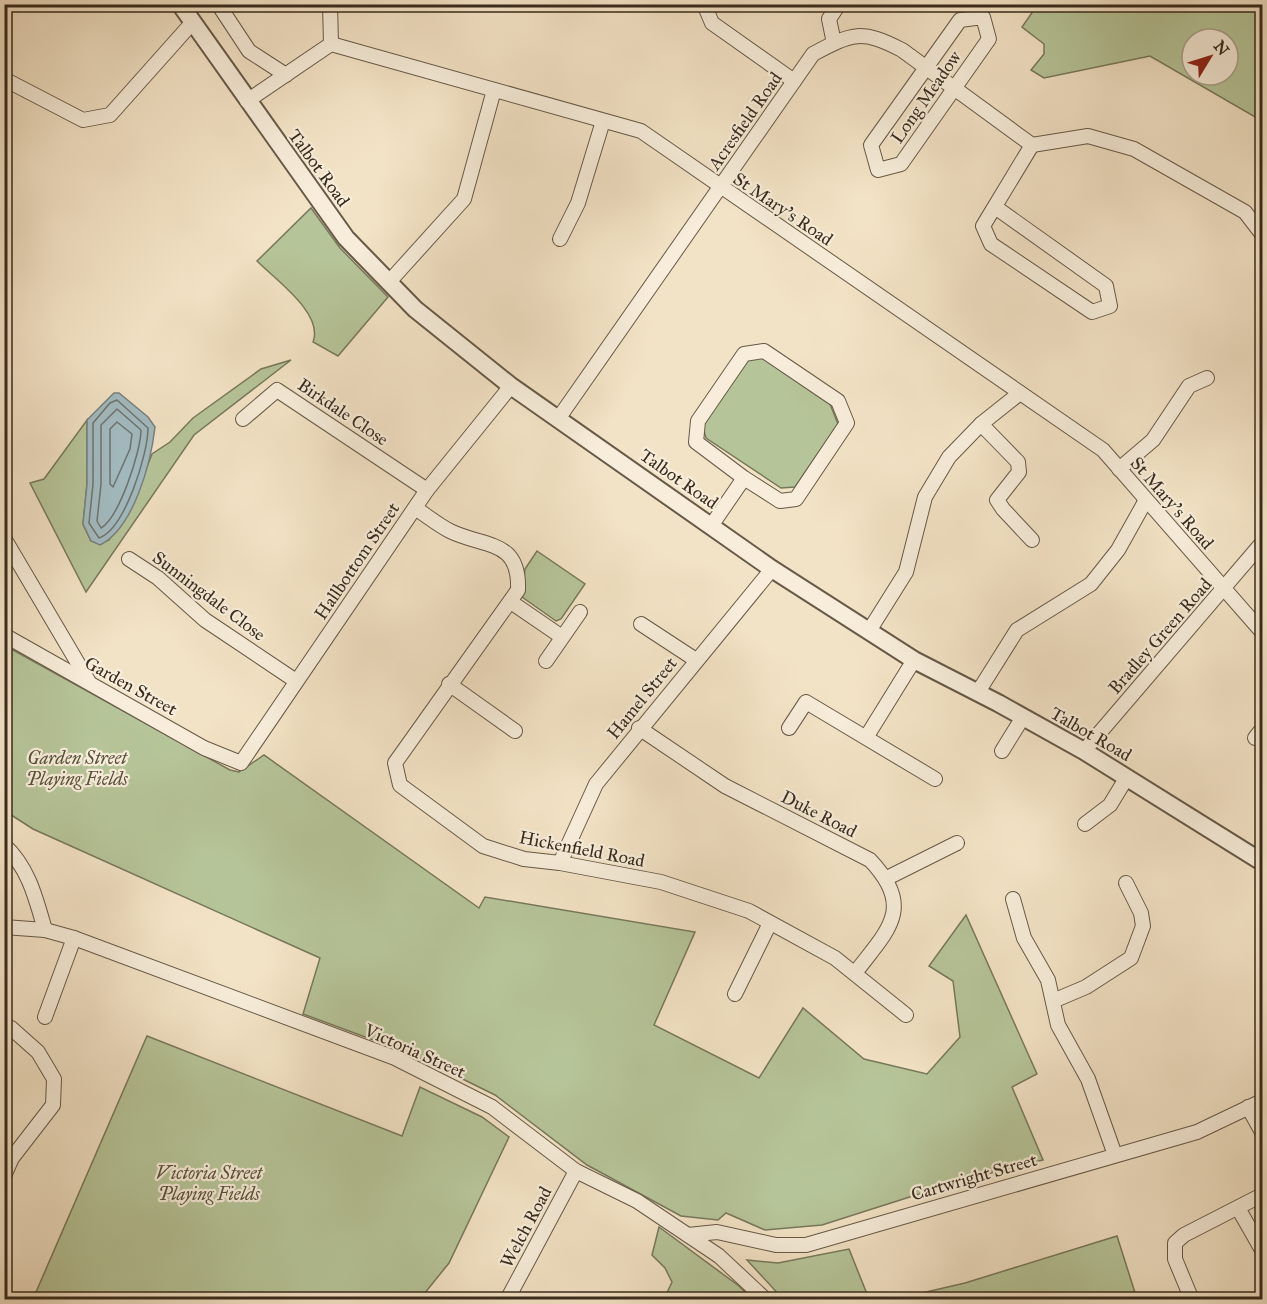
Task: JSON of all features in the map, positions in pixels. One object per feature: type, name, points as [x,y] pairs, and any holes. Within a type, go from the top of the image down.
[{"type":"street","name":"Talbot Road","points":[[180,4],[247,102],[346,238],[415,309],[511,386],[772,569],[914,660],[978,692],[1084,751],[1263,862]]},
{"type":"street","points":[[218,4],[249,51],[286,75]]},
{"type":"street","points":[[247,102],[331,44],[330,4]]},
{"type":"street","points":[[704,4],[712,23],[794,81]]},
{"type":"street","points":[[834,43],[829,19],[839,4]]},
{"type":"street","name":"Long Meadow","points":[[983,17],[989,39],[955,89],[901,164],[878,170],[871,145],[926,68],[960,20],[983,17]]},
{"type":"street","points":[[4,79],[83,120],[110,115],[192,23]]},
{"type":"street","name":"Acresfield Road","points":[[558,419],[813,54],[847,36],[880,38],[926,68],[1032,145]]},
{"type":"street","name":"St Mary's Road","points":[[331,44],[640,132],[1103,450],[1263,632]]},
{"type":"street","points":[[389,282],[464,199],[494,90]]},
{"type":"street","points":[[560,239],[578,203],[603,121]]},
{"type":"street","points":[[995,207],[1106,286],[1110,306],[1092,312],[991,244],[984,226],[995,207],[1032,145],[1088,136],[1134,149],[1245,212],[1263,234]]},
{"type":"street","points":[[764,351],[838,400],[847,423],[796,499],[780,501],[744,478],[696,442],[698,421],[744,354],[764,351]]},
{"type":"street","points":[[1119,469],[1153,440],[1189,386],[1207,378]]},
{"type":"street","name":"Hallbottom Street","points":[[241,763],[426,489],[511,386]]},
{"type":"street","name":"Birkdale Close","points":[[243,419],[277,390],[426,489]]},
{"type":"street","points":[[869,631],[906,572],[925,497],[949,457],[981,424],[1020,393]]},
{"type":"street","points":[[981,424],[1018,462],[1018,471],[997,500],[1032,540]]},
{"type":"street","points":[[711,526],[744,478]]},
{"type":"street","points":[[978,692],[1017,630],[1091,584],[1118,550],[1146,500]]},
{"type":"street","name":"Hickenfield Road","points":[[415,508],[449,530],[494,545],[510,555],[518,573],[518,590],[395,763],[400,785],[483,846],[525,859],[560,862],[661,882],[749,911],[835,958],[906,1015]]},
{"type":"street","points":[[4,537],[90,683]]},
{"type":"street","name":"Bradley Green Road","points":[[1084,751],[1263,543]]},
{"type":"street","name":"Sunningdale Close","points":[[129,559],[158,578],[205,620],[296,681]]},
{"type":"street","name":"Hamel Street","points":[[560,862],[596,784],[639,728],[772,569]]},
{"type":"street","points":[[511,602],[562,638]]},
{"type":"street","points":[[546,661],[580,612]]},
{"type":"street","points":[[641,624],[696,660]]},
{"type":"street","name":"Garden Street","points":[[4,635],[204,748],[241,763]]},
{"type":"street","points":[[867,736],[914,660]]},
{"type":"street","points":[[449,684],[515,730]]},
{"type":"street","points":[[789,729],[806,702],[867,736],[935,779]]},
{"type":"street","points":[[1002,751],[1023,717]]},
{"type":"street","name":"Duke Road","points":[[639,728],[725,786],[870,860],[888,878]]},
{"type":"street","points":[[1085,824],[1110,805],[1127,777]]},
{"type":"street","points":[[855,974],[890,927],[895,902],[888,878],[957,843]]},
{"type":"street","points":[[4,845],[16,856],[32,885],[45,930]]},
{"type":"street","points":[[1053,1001],[1086,987],[1131,958],[1143,926],[1141,912],[1126,883]]},
{"type":"street","points":[[1012,899],[1023,939],[1048,980],[1058,1025],[1089,1078],[1115,1155]]},
{"type":"street","points":[[735,994],[770,923]]},
{"type":"street","name":"Victoria Street","points":[[4,927],[45,930],[74,938],[395,1058],[492,1107],[576,1171],[637,1201],[719,1256],[766,1299]]},
{"type":"street","points":[[45,1017],[74,938]]},
{"type":"street","points":[[4,1026],[38,1052],[54,1079],[52,1105],[12,1158],[4,1176]]},
{"type":"street","name":"Cartwright Street","points":[[688,1235],[717,1232],[776,1245],[806,1245],[1197,1132],[1263,1101]]},
{"type":"street","points":[[1248,1107],[1263,1132]]},
{"type":"street","name":"Welch Road","points":[[507,1299],[576,1171]]},
{"type":"street","points":[[1191,1299],[1175,1259],[1175,1243],[1184,1234],[1263,1196]]},
{"type":"street","points":[[1238,1208],[1263,1250]]},
{"type":"green space","points":[[1038,4],[1262,5],[1262,121],[1203,87],[1240,87],[1240,27],[1180,27],[1180,73],[1150,56],[1044,78],[1031,70],[1044,54],[1044,44],[1022,27]]},
{"type":"green space","points":[[311,208],[340,248],[388,297],[338,356],[313,342],[315,331],[312,320],[305,309],[257,261]]},
{"type":"green space","points":[[761,357],[830,404],[838,424],[795,487],[781,488],[706,438],[702,425],[748,358]]},
{"type":"green space","points":[[291,360],[194,435],[86,592],[30,483],[44,479],[87,420],[87,484],[83,524],[91,541],[100,544],[109,540],[132,505],[152,454],[170,442],[193,418],[261,369]]},
{"type":"green space","points":[[537,551],[585,584],[561,619],[556,621],[522,597],[525,569]]},
{"type":"green space","name":"Garden Street Playing Fields","points":[[4,645],[230,770],[239,772],[264,755],[479,908],[485,897],[695,932],[654,1025],[759,1078],[803,1008],[864,1059],[927,1074],[960,1037],[953,981],[929,966],[966,915],[1037,1074],[1012,1087],[1043,1160],[963,1180],[822,1225],[765,1230],[726,1213],[718,1220],[681,1216],[587,1165],[495,1095],[414,1055],[303,1014],[320,958],[33,829],[5,811]]},
{"type":"green space","name":"Victoria Street Playing Fields","points":[[147,1036],[402,1136],[420,1087],[482,1117],[509,1137],[449,1263],[420,1299],[33,1299]]},
{"type":"green space","points":[[659,1227],[739,1286],[752,1299],[664,1299],[672,1282],[665,1268],[652,1255]]},
{"type":"green space","points":[[1117,1236],[1137,1299],[896,1299],[965,1283]]},
{"type":"green space","points":[[849,1249],[869,1299],[783,1299],[747,1260],[778,1263]]},
{"type":"water","points":[[114,393],[119,393],[148,417],[155,427],[150,458],[139,493],[122,524],[100,545],[91,541],[83,524],[87,484],[87,420]]}]
